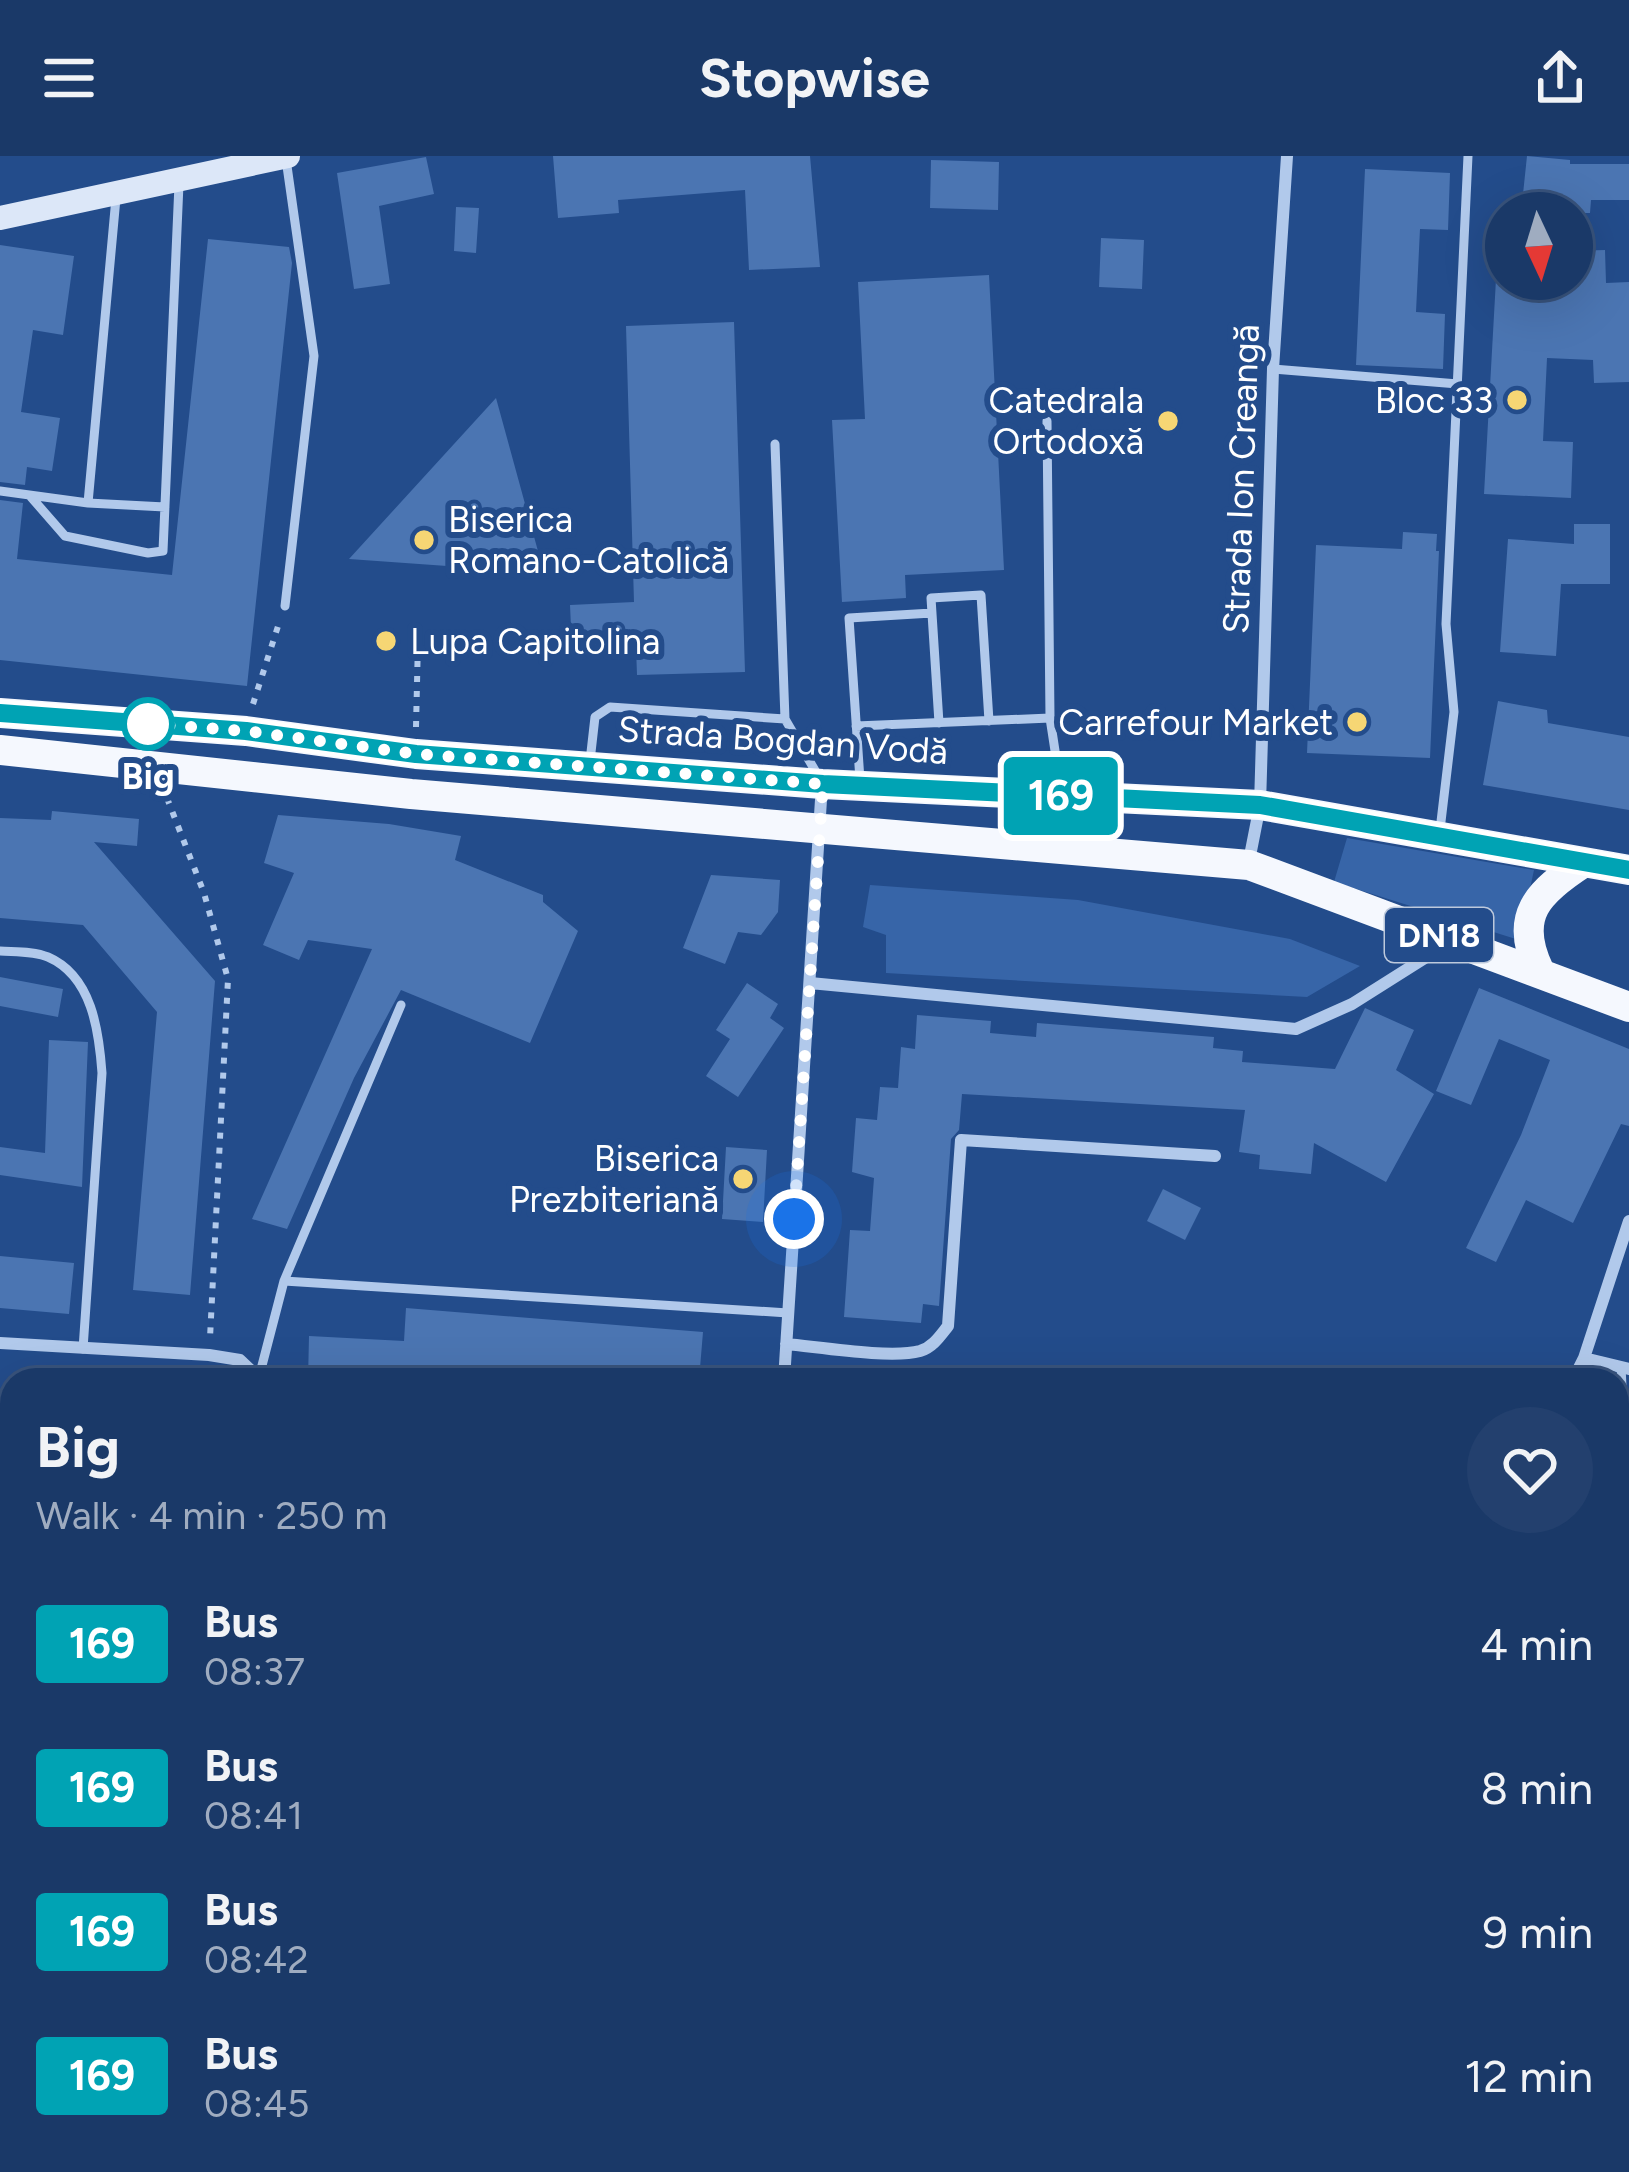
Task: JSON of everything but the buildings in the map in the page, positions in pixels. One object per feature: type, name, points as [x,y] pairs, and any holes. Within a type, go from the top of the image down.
[{"type":"main road","points":[[0,218],[287,156]]},
{"type":"main road","name":"Strada Bogdan Vodă","points":[[0,713],[246,731],[416,754],[823,784],[1260,805],[1629,870]]},
{"type":"main road","name":"DN18","points":[[0,750],[411,794],[1249,865],[1629,1007]]},
{"type":"main road","points":[[1538,970],[1527,947],[1530,919],[1545,887],[1582,863]]},
{"type":"street","name":"Strada Ion Creangă","points":[[1249,865],[1260,805],[1273,369],[1287,156]]},
{"type":"street","points":[[785,1368],[823,784]]},
{"type":"street","points":[[810,983],[1296,1029],[1352,1004],[1453,940]]},
{"type":"street","points":[[786,1344],[920,1351],[936,1342],[948,1326],[961,1141],[1215,1156]]},
{"type":"street","points":[[1579,1368],[1629,1221]]},
{"type":"street","points":[[0,1343],[209,1355],[240,1360],[249,1368]]},
{"type":"street","points":[[1584,1358],[1625,1368]]},
{"type":"lane","points":[[285,606],[314,356],[287,156]]},
{"type":"lane","points":[[1439,835],[1454,712],[1446,624],[1468,156]]},
{"type":"lane","points":[[31,497],[65,536],[148,553],[163,551],[179,179]]},
{"type":"lane","points":[[88,503],[116,192]]},
{"type":"lane","points":[[1273,369],[1458,383]]},
{"type":"lane","points":[[1047,421],[1050,718],[1062,796]]},
{"type":"lane","points":[[775,444],[784,718],[823,784]]},
{"type":"lane","points":[[0,491],[164,507]]},
{"type":"lane","points":[[939,723],[932,598],[981,595],[988,722]]},
{"type":"lane","points":[[861,785],[848,618],[932,613]]},
{"type":"lane","points":[[590,766],[595,716],[610,707],[784,718]]},
{"type":"lane","points":[[856,726],[1050,718]]},
{"type":"lane","points":[[0,951],[44,955],[66,967],[86,994],[99,1036],[102,1073],[83,1349]]},
{"type":"lane","points":[[262,1368],[284,1281],[401,1005]]},
{"type":"lane","points":[[284,1281],[788,1313]]},
{"type":"path","points":[[246,731],[264,660],[285,606]]},
{"type":"path","points":[[416,754],[418,640]]},
{"type":"path","points":[[155,766],[204,893],[228,979],[209,1355]]},
{"type":"shaded area","points":[[1347,838],[1534,870],[1519,940],[1334,882]]},
{"type":"shaded area","points":[[870,885],[1078,900],[1290,939],[1360,966],[1307,997],[886,973],[886,935],[863,927]]},
{"type":"bus line","name":"169","points":[[0,713],[246,731],[416,754],[823,784],[1260,805],[1629,870]]},
{"type":"place","name":"Bloc 33","points":[[1517,400]]},
{"type":"place","name":"Catedrala Ortodoxă","points":[[1168,421]]},
{"type":"place","name":"Biserica Romano-Catolică","points":[[424,540]]},
{"type":"place","name":"Lupa Capitolina","points":[[386,641]]},
{"type":"place","name":"Carrefour Market","points":[[1357,722]]},
{"type":"place","name":"Big","points":[[148,724]]},
{"type":"place","name":"Biserica Prezbiteriană","points":[[743,1179]]},
{"type":"route","points":[[148,724],[246,731],[416,754],[823,784],[794,1219]]}]
